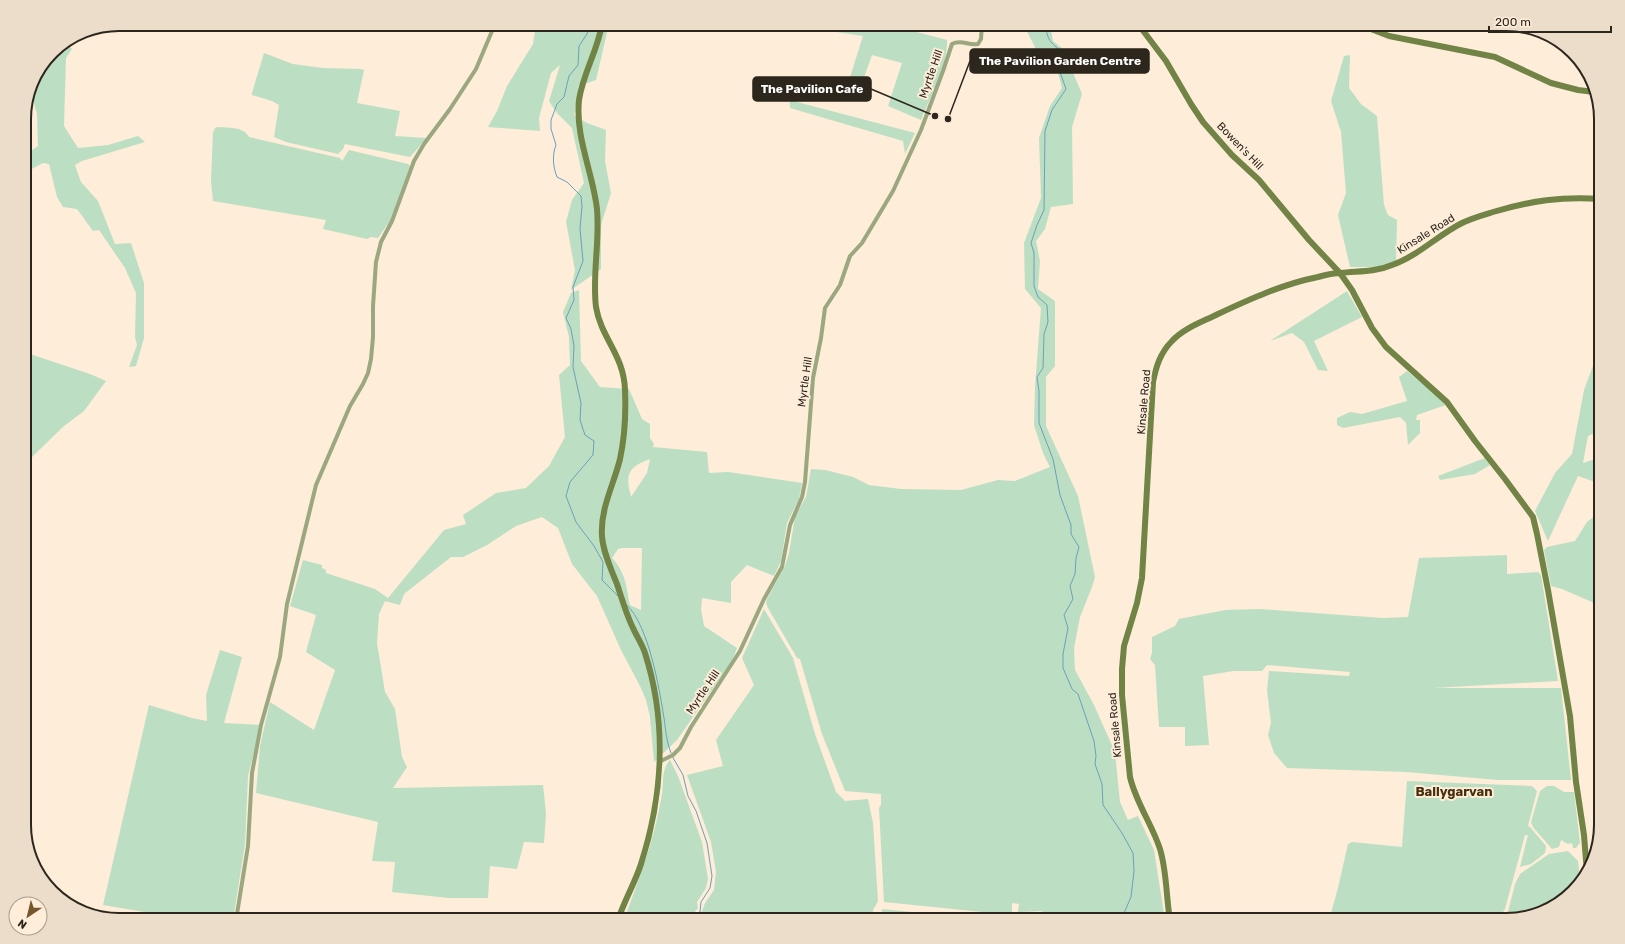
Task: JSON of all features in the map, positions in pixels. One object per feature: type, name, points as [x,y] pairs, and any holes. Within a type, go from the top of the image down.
[{"type":"street","points":[[237,913],[248,846],[252,773],[261,725],[280,657],[287,604],[316,485],[350,406],[368,373],[373,337],[373,306],[376,262],[382,242],[392,220],[414,161],[424,144],[476,70],[492,31]]},
{"type":"street","points":[[600,31],[598,42],[584,78],[579,101],[579,112],[581,138],[597,210],[595,288],[597,310],[603,328],[618,358],[625,378],[626,407],[622,448],[606,503],[602,527],[603,544],[634,630],[644,650],[649,667],[658,717],[661,761],[654,814],[642,862],[621,913]]},
{"type":"street","name":"Myrtle Hill","points":[[661,761],[672,756],[681,746],[691,727],[736,660],[750,633],[764,599],[782,567],[790,525],[802,497],[805,482],[813,378],[825,308],[840,284],[850,256],[862,243],[893,192],[921,130],[952,44],[959,42],[978,44],[981,39],[982,31]]},
{"type":"street","name":"Bowen's Hill","points":[[1143,31],[1166,61],[1203,122],[1232,155],[1259,180],[1309,240],[1340,273],[1352,290],[1372,328],[1383,342],[1402,363],[1434,389],[1446,402],[1533,517],[1548,590],[1570,716],[1576,782],[1584,835],[1586,861]]},
{"type":"street","points":[[1376,31],[1389,36],[1495,57],[1551,83],[1589,91]]},
{"type":"street","name":"Kinsale Road","points":[[1169,913],[1160,848],[1132,788],[1122,688],[1124,646],[1137,603],[1143,572],[1153,382],[1158,362],[1166,348],[1186,330],[1277,288],[1306,279],[1391,266],[1400,262],[1440,235],[1463,222],[1512,206],[1548,199],[1571,197],[1594,199]]},
{"type":"green space","points":[[535,31],[607,31],[596,80],[579,86],[574,115],[587,123],[606,130],[605,161],[611,193],[601,225],[601,269],[571,290],[575,270],[566,222],[572,200],[584,183],[572,128],[557,113],[549,101],[560,65],[551,73],[539,118],[540,131],[488,127],[497,111],[507,86],[533,44]]},
{"type":"green space","points":[[830,31],[913,31],[947,40],[947,50],[942,70],[921,120],[888,106],[902,63],[872,55],[858,94],[846,90],[863,36]]},
{"type":"green space","points":[[1027,31],[1051,31],[1053,41],[1063,49],[1082,94],[1072,127],[1073,204],[1051,207],[1045,229],[1036,241],[1040,261],[1038,289],[1055,301],[1055,366],[1046,377],[1046,426],[1078,496],[1095,577],[1080,617],[1074,648],[1075,670],[1094,705],[1115,752],[1120,802],[1128,820],[1138,816],[1154,850],[1164,913],[1018,912],[1019,904],[1012,903],[1012,913],[992,913],[884,902],[879,808],[881,805],[881,794],[845,791],[822,734],[800,659],[797,658],[766,603],[785,566],[789,553],[795,516],[806,497],[811,469],[825,470],[853,477],[869,485],[901,489],[961,490],[998,480],[1015,481],[1050,467],[1043,453],[1034,425],[1035,386],[1041,308],[1025,289],[1024,243],[1041,198],[1039,138],[1050,106],[1062,88],[1057,69],[1034,56],[1035,47]]},
{"type":"green space","points":[[69,47],[72,49],[66,58],[64,126],[78,148],[108,145],[138,136],[145,142],[82,161],[75,165],[81,182],[98,201],[115,244],[131,243],[144,283],[144,338],[136,366],[129,367],[137,345],[135,337],[136,293],[125,268],[99,230],[93,231],[77,209],[63,207],[57,197],[49,164],[43,163],[31,169],[31,151],[38,146],[37,114],[33,101],[40,80],[53,61]]},
{"type":"green space","points":[[264,53],[293,64],[323,68],[364,70],[357,103],[400,111],[395,136],[427,138],[410,157],[345,144],[343,149],[338,154],[286,142],[274,137],[279,105],[272,101],[252,95]]},
{"type":"green space","points":[[1350,55],[1349,88],[1361,104],[1377,116],[1384,205],[1388,215],[1397,220],[1396,261],[1378,267],[1350,267],[1338,215],[1346,193],[1341,132],[1331,101],[1344,56]]},
{"type":"green space","points":[[789,88],[792,89],[797,102],[915,133],[905,154],[903,141],[790,108]]},
{"type":"green space","points":[[216,127],[239,129],[246,133],[249,137],[340,158],[342,161],[349,150],[408,164],[410,166],[390,221],[378,238],[371,237],[367,239],[323,229],[326,220],[213,201],[211,182],[213,132]]},
{"type":"green space","points":[[579,290],[581,361],[600,387],[629,389],[642,419],[650,424],[650,438],[654,444],[653,447],[707,452],[709,473],[728,472],[802,483],[799,499],[787,523],[781,561],[774,576],[747,565],[731,582],[731,603],[702,598],[701,609],[704,626],[737,648],[732,661],[677,740],[654,762],[650,717],[646,700],[640,686],[621,650],[597,596],[572,564],[558,528],[542,517],[516,526],[487,545],[463,557],[451,557],[404,594],[400,605],[385,601],[379,614],[377,643],[385,692],[395,709],[402,757],[407,767],[393,788],[543,785],[546,813],[544,843],[524,842],[517,869],[490,866],[488,898],[449,898],[392,892],[395,862],[372,861],[378,822],[256,793],[260,746],[270,702],[314,730],[335,670],[306,652],[316,615],[290,606],[303,560],[322,565],[322,568],[326,570],[326,573],[375,589],[388,598],[444,530],[466,524],[463,515],[496,493],[526,488],[549,466],[565,437],[559,375],[570,365],[569,337],[563,312],[571,293]],"holes":[[[650,459],[647,473],[631,497],[628,482],[630,472],[637,465]],[[642,548],[641,610],[630,605],[623,574],[612,558],[618,549]]]},
{"type":"green space","points":[[1347,291],[1362,317],[1314,341],[1328,371],[1318,370],[1304,342],[1292,333],[1270,341]]},
{"type":"green space","points":[[31,354],[90,374],[106,381],[84,411],[64,426],[31,459]]},
{"type":"green space","points":[[1594,363],[1594,433],[1588,436],[1583,463],[1594,459],[1594,482],[1578,476],[1548,541],[1535,511],[1555,473],[1572,454],[1584,390]]},
{"type":"green space","points":[[1407,371],[1446,405],[1417,415],[1416,420],[1420,420],[1420,433],[1408,445],[1406,423],[1400,417],[1343,428],[1337,425],[1337,418],[1350,412],[1362,414],[1407,401],[1399,377]]},
{"type":"green space","points":[[1485,458],[1490,465],[1475,474],[1440,480],[1438,476]]},
{"type":"green space","points":[[1594,516],[1594,603],[1562,589],[1551,586],[1544,550],[1547,547],[1575,541],[1587,522]]},
{"type":"green space","points":[[1507,555],[1507,574],[1538,572],[1541,575],[1558,681],[1433,688],[1561,688],[1571,780],[1498,780],[1406,772],[1287,768],[1274,753],[1268,735],[1271,723],[1267,690],[1269,671],[1349,676],[1350,672],[1267,665],[1262,671],[1233,671],[1203,676],[1209,745],[1185,746],[1185,727],[1159,727],[1155,665],[1150,659],[1152,653],[1152,637],[1175,626],[1179,619],[1225,610],[1260,609],[1383,618],[1408,617],[1419,558]]},
{"type":"green space","points":[[764,609],[793,658],[815,734],[836,792],[845,801],[868,799],[873,823],[878,901],[873,913],[701,913],[705,903],[714,890],[716,872],[711,842],[687,775],[723,766],[716,740],[754,685],[742,658]]},
{"type":"green space","points":[[220,650],[242,657],[224,723],[261,725],[248,776],[245,844],[234,913],[150,913],[103,905],[149,705],[207,721],[206,695]]},
{"type":"green space","points":[[670,760],[678,776],[702,842],[708,879],[706,888],[697,902],[698,908],[694,913],[627,913],[651,842],[659,810],[664,772]]},
{"type":"green space","points":[[1407,781],[1532,786],[1537,791],[1528,826],[1546,846],[1545,853],[1531,864],[1520,867],[1528,835],[1525,835],[1505,909],[1502,913],[1331,913],[1348,844],[1352,842],[1402,847]]},
{"type":"green space","points":[[1547,786],[1554,786],[1564,792],[1574,792],[1580,843],[1576,848],[1573,848],[1572,843],[1568,844],[1561,840],[1559,847],[1552,849],[1533,827],[1531,822],[1540,791]]},
{"type":"green space","points":[[1568,851],[1578,861],[1579,873],[1576,878],[1559,895],[1550,901],[1529,910],[1507,913],[1515,884],[1520,874],[1549,854]]},
{"type":"green space","points":[[882,909],[923,913],[882,913]]},
{"type":"waterway","points":[[588,31],[579,46],[578,65],[569,76],[564,97],[557,104],[551,120],[551,129],[556,145],[554,161],[557,177],[567,182],[581,196],[582,206],[580,229],[583,261],[573,287],[574,300],[566,318],[571,329],[574,346],[573,367],[581,403],[580,420],[585,435],[594,441],[593,455],[570,482],[566,496],[576,522],[594,546],[603,562],[602,580],[618,596]]},
{"type":"waterway","points":[[1046,31],[1051,42],[1064,54],[1060,72],[1066,89],[1052,110],[1045,131],[1044,210],[1031,243],[1034,253],[1034,286],[1038,297],[1047,305],[1048,322],[1044,334],[1043,368],[1037,377],[1039,391],[1039,423],[1053,459],[1060,495],[1071,525],[1071,534],[1079,547],[1076,558],[1075,574],[1070,586],[1073,599],[1064,615],[1068,628],[1063,654],[1063,668],[1072,689],[1078,694],[1094,741],[1096,756],[1095,764],[1102,784],[1103,805],[1122,833],[1133,853],[1134,871],[1131,897],[1124,913]]},
{"type":"waterway","points":[[627,605],[635,615],[647,642],[652,658],[667,740],[671,753]]},
{"type":"waterway","points":[[672,756],[683,775],[688,796],[696,811],[707,843],[712,876],[710,888],[701,902],[700,912],[697,913]]},
{"type":"place","name":"The Pavilion Cafe","points":[[935,116]]},
{"type":"place","name":"The Pavilion Garden Centre","points":[[948,119]]},
{"type":"district","name":"Ballygarvan","points":[[1454,791]]}]
